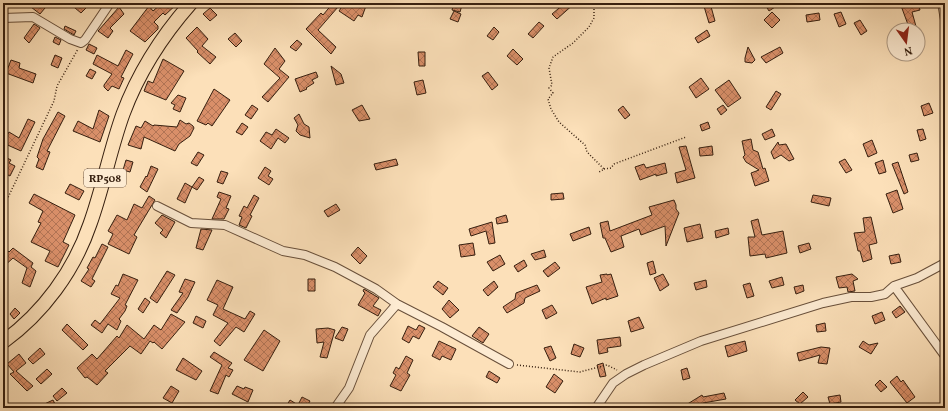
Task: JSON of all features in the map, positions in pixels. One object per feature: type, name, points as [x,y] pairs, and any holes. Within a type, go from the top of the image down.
[{"type":"main road","name":"RP508","points":[[3,342],[23,326],[44,305],[69,269],[90,226],[123,114],[139,76],[151,54],[189,4]]},
{"type":"street","points":[[3,18],[33,17],[70,39],[81,43],[85,40],[110,3]]},
{"type":"street","points":[[942,3],[945,20]]},
{"type":"street","points":[[157,206],[190,223],[225,225],[283,251],[305,255],[376,289],[397,304],[509,364]]},
{"type":"street","points":[[596,408],[613,383],[626,374],[701,341],[777,316],[851,297],[871,297],[885,294],[894,286],[917,278],[945,263]]},
{"type":"street","points":[[894,286],[945,356]]},
{"type":"street","points":[[335,408],[349,388],[370,335],[397,304]]},
{"type":"path","points":[[594,3],[594,18],[589,27],[573,42],[553,57],[549,68],[552,85],[549,88],[553,94],[548,99],[551,109],[559,122],[585,145],[587,152],[604,169]]},
{"type":"path","points":[[3,208],[54,101],[57,86],[75,57],[81,43]]},
{"type":"path","points":[[599,172],[604,169],[611,168],[614,164],[686,137]]},
{"type":"path","points":[[509,364],[580,372],[607,365],[626,374]]},
{"type":"building","points":[[34,3],[38,3],[45,8],[40,14],[31,7]]},
{"type":"building","points":[[69,3],[91,3],[81,13]]},
{"type":"building","points":[[162,3],[178,3],[165,15],[163,13],[154,22],[158,26],[158,29],[145,42],[130,31],[149,6],[153,11]]},
{"type":"building","points":[[333,3],[338,7],[318,30],[336,47],[331,54],[306,29],[321,13],[323,15]]},
{"type":"building","points":[[348,3],[367,3],[362,17],[358,15],[354,21],[339,11],[343,5],[346,8]]},
{"type":"building","points":[[454,3],[462,5],[460,12],[452,10]]},
{"type":"building","points":[[565,3],[575,3],[557,19],[552,14]]},
{"type":"building","points":[[703,3],[710,3],[715,21],[709,23]]},
{"type":"building","points":[[764,3],[781,3],[769,11]]},
{"type":"building","points":[[900,3],[918,3],[920,10],[912,12],[915,22],[907,22]]},
{"type":"building","points":[[119,7],[124,14],[110,28],[113,31],[108,38],[98,31]]},
{"type":"building","points":[[210,8],[217,15],[210,21],[203,14]]},
{"type":"building","points":[[454,11],[461,14],[458,22],[450,19]]},
{"type":"building","points":[[772,12],[780,20],[772,28],[764,20]]},
{"type":"building","points":[[841,12],[846,24],[839,27],[834,14]]},
{"type":"building","points":[[819,13],[820,20],[807,22],[806,15]]},
{"type":"building","points":[[860,20],[867,31],[861,35],[854,23]]},
{"type":"building","points":[[539,22],[544,26],[533,38],[528,34]]},
{"type":"building","points":[[34,24],[40,28],[29,43],[24,38]]},
{"type":"building","points":[[65,26],[76,31],[74,35],[64,29]]},
{"type":"building","points":[[197,27],[208,39],[202,46],[216,57],[210,64],[197,52],[198,51],[186,38]]},
{"type":"building","points":[[494,27],[499,32],[493,40],[487,36]]},
{"type":"building","points":[[707,30],[710,36],[698,43],[695,38]]},
{"type":"building","points":[[235,33],[242,41],[236,47],[228,39]]},
{"type":"building","points":[[55,37],[61,40],[59,45],[53,42]]},
{"type":"building","points":[[297,40],[302,44],[296,51],[290,47]]},
{"type":"building","points":[[89,44],[97,48],[94,54],[86,50]]},
{"type":"building","points":[[748,47],[755,60],[752,63],[745,62]]},
{"type":"building","points":[[780,47],[783,53],[766,63],[761,57]]},
{"type":"building","points":[[275,48],[285,61],[279,69],[289,77],[268,102],[262,97],[280,78],[264,64]]},
{"type":"building","points":[[513,49],[523,59],[517,65],[507,56]]},
{"type":"building","points":[[126,50],[133,54],[121,77],[124,78],[119,89],[112,86],[108,91],[104,85],[112,74],[93,64],[97,55],[118,66]]},
{"type":"building","points":[[418,52],[425,52],[425,66],[419,66]]},
{"type":"building","points":[[55,55],[62,58],[58,68],[51,65]]},
{"type":"building","points":[[163,59],[184,71],[166,100],[144,91],[148,81],[153,83]]},
{"type":"building","points":[[11,60],[20,63],[19,68],[36,74],[33,83],[6,73]]},
{"type":"building","points":[[331,66],[341,74],[344,83],[336,85]]},
{"type":"building","points":[[90,69],[96,72],[92,79],[86,76]]},
{"type":"building","points":[[316,72],[318,77],[312,80],[314,83],[306,88],[307,89],[300,92],[295,79]]},
{"type":"building","points":[[488,72],[498,85],[492,90],[482,76]]},
{"type":"building","points":[[701,78],[709,89],[696,98],[689,87]]},
{"type":"building","points":[[423,80],[426,93],[417,95],[414,82]]},
{"type":"building","points":[[729,80],[741,98],[728,107],[715,90]]},
{"type":"building","points":[[214,89],[230,100],[212,126],[208,123],[206,125],[197,121]]},
{"type":"building","points":[[776,91],[781,94],[771,110],[766,107]]},
{"type":"building","points":[[178,95],[186,98],[180,112],[173,109],[175,105],[171,103]]},
{"type":"building","points":[[929,103],[933,113],[924,116],[921,106]]},
{"type":"building","points":[[252,105],[258,109],[251,119],[245,115]]},
{"type":"building","points":[[362,105],[370,119],[359,121],[352,110]]},
{"type":"building","points":[[723,105],[727,110],[721,115],[717,109]]},
{"type":"building","points":[[623,106],[630,115],[625,119],[618,110]]},
{"type":"building","points":[[99,110],[109,116],[100,142],[73,131],[78,121],[93,129]]},
{"type":"building","points":[[58,112],[65,116],[47,151],[50,152],[43,170],[36,167],[39,159],[37,157],[43,139]]},
{"type":"building","points":[[299,114],[304,124],[309,127],[310,138],[300,135],[296,131],[298,125],[294,118]]},
{"type":"building","points":[[28,119],[35,122],[21,151],[3,143],[9,132],[19,138]]},
{"type":"building","points":[[180,120],[186,124],[189,123],[194,128],[190,136],[179,144],[175,151],[144,137],[141,149],[128,145],[136,126],[141,128],[145,121],[153,126],[177,127]]},
{"type":"building","points":[[708,122],[710,128],[702,131],[700,125]]},
{"type":"building","points":[[242,123],[248,127],[242,135],[236,132]]},
{"type":"building","points":[[276,129],[289,138],[285,143],[278,138],[271,149],[260,141],[266,132],[272,135]]},
{"type":"building","points":[[772,129],[775,136],[765,140],[762,134]]},
{"type":"building","points":[[923,129],[926,139],[920,141],[917,130]]},
{"type":"building","points":[[751,139],[753,150],[758,152],[763,169],[765,168],[769,181],[755,186],[751,173],[759,170],[746,162],[743,157],[745,155],[742,141]]},
{"type":"building","points":[[872,140],[877,153],[868,157],[863,144]]},
{"type":"building","points":[[778,142],[779,145],[786,144],[794,159],[789,161],[781,155],[774,159],[771,152]]},
{"type":"building","points":[[686,146],[695,178],[677,183],[675,173],[686,170],[679,147]]},
{"type":"building","points":[[712,146],[713,155],[700,156],[699,148]]},
{"type":"building","points":[[198,152],[204,155],[197,166],[191,163]]},
{"type":"building","points":[[917,153],[919,160],[911,162],[909,155]]},
{"type":"building","points":[[3,156],[11,160],[9,163],[15,166],[10,176],[4,173],[3,176]]},
{"type":"building","points":[[396,159],[398,165],[376,170],[374,164]]},
{"type":"building","points":[[845,159],[852,170],[846,173],[839,162]]},
{"type":"building","points":[[126,160],[133,162],[130,172],[123,170]]},
{"type":"building","points":[[883,160],[886,172],[879,174],[875,163]]},
{"type":"building","points":[[898,162],[908,192],[904,194],[892,164]]},
{"type":"building","points":[[665,163],[667,173],[656,176],[656,174],[640,180],[635,167],[644,164],[646,168]]},
{"type":"building","points":[[151,166],[158,169],[147,192],[140,187],[146,176],[147,177]]},
{"type":"building","points":[[265,167],[271,171],[268,176],[273,179],[269,185],[258,178]]},
{"type":"building","points":[[87,169],[94,171],[91,180],[84,178]]},
{"type":"building","points":[[221,171],[228,173],[223,184],[217,182]]},
{"type":"building","points":[[199,177],[204,180],[197,190],[192,187]]},
{"type":"building","points":[[185,183],[192,187],[185,203],[177,199]]},
{"type":"building","points":[[70,184],[84,191],[79,200],[65,193]]},
{"type":"building","points":[[897,190],[903,209],[893,213],[886,194]]},
{"type":"building","points":[[219,192],[231,196],[226,208],[229,209],[224,219],[212,219],[221,199],[217,197]]},
{"type":"building","points":[[563,193],[564,199],[551,200],[551,194]]},
{"type":"building","points":[[34,194],[75,215],[63,242],[69,245],[58,267],[45,261],[50,251],[31,242],[41,223],[38,222],[43,211],[29,203]]},
{"type":"building","points":[[254,195],[259,198],[250,215],[252,216],[246,228],[239,225],[242,217],[239,216],[244,206],[247,208]]},
{"type":"building","points":[[813,195],[831,198],[829,206],[811,202]]},
{"type":"building","points":[[149,196],[155,200],[134,235],[137,237],[129,254],[108,244],[113,234],[108,231],[117,215],[127,220],[134,204],[142,208]]},
{"type":"building","points":[[674,200],[676,209],[679,213],[666,246],[665,226],[641,235],[639,229],[621,236],[624,247],[611,252],[605,238],[603,238],[600,223],[608,221],[610,231],[652,215],[649,207]]},
{"type":"building","points":[[336,204],[340,210],[328,217],[324,211]]},
{"type":"building","points":[[162,215],[175,222],[166,238],[160,233],[163,230],[155,223]]},
{"type":"building","points":[[506,215],[508,222],[497,224],[496,218]]},
{"type":"building","points":[[871,217],[877,243],[869,245],[872,259],[863,262],[860,251],[858,251],[854,233],[865,232],[863,218]]},
{"type":"building","points":[[758,219],[762,235],[783,231],[787,253],[766,258],[765,254],[750,256],[748,237],[755,237],[751,221]]},
{"type":"building","points":[[492,222],[495,243],[489,244],[486,231],[471,236],[469,229]]},
{"type":"building","points":[[700,224],[703,238],[687,242],[684,228]]},
{"type":"building","points":[[589,227],[591,234],[573,241],[570,234]]},
{"type":"building","points":[[728,228],[729,234],[716,238],[715,231]]},
{"type":"building","points":[[201,229],[212,230],[203,250],[196,248]]},
{"type":"building","points":[[473,243],[475,255],[461,257],[459,245]]},
{"type":"building","points":[[809,243],[811,249],[800,253],[798,246]]},
{"type":"building","points":[[102,244],[108,247],[92,279],[95,281],[91,287],[81,281],[89,269],[87,268],[93,257],[95,258]]},
{"type":"building","points":[[3,246],[9,252],[13,248],[33,263],[31,267],[36,271],[30,287],[22,283],[27,268],[13,258],[3,267]]},
{"type":"building","points":[[358,247],[367,256],[360,264],[351,255]]},
{"type":"building","points":[[544,250],[546,257],[535,260],[531,254]]},
{"type":"building","points":[[899,254],[901,262],[891,264],[889,256]]},
{"type":"building","points":[[500,255],[505,264],[493,271],[487,262]]},
{"type":"building","points":[[524,260],[527,266],[518,272],[514,266]]},
{"type":"building","points":[[653,261],[656,273],[650,275],[647,263]]},
{"type":"building","points":[[555,262],[560,268],[548,277],[543,271]]},
{"type":"building","points":[[167,271],[175,275],[157,303],[150,298]]},
{"type":"building","points":[[123,274],[138,280],[125,305],[127,306],[125,311],[119,319],[121,321],[117,330],[108,324],[102,333],[91,325],[95,320],[100,324],[120,298],[111,294],[116,285],[118,286]]},
{"type":"building","points":[[611,274],[618,296],[606,300],[606,298],[592,304],[586,287],[602,282],[600,275]]},
{"type":"building","points":[[663,274],[669,285],[660,291],[654,278]]},
{"type":"building","points":[[852,274],[858,279],[853,281],[855,291],[848,292],[847,287],[839,288],[836,277]]},
{"type":"building","points":[[782,277],[784,285],[772,288],[769,281]]},
{"type":"building","points":[[185,279],[195,282],[188,297],[177,313],[171,310],[183,293],[179,292]]},
{"type":"building","points":[[308,279],[315,279],[315,291],[308,291]]},
{"type":"building","points":[[217,280],[233,287],[223,309],[245,319],[250,311],[255,314],[244,332],[236,327],[220,346],[214,341],[228,323],[213,315],[218,305],[207,300]]},
{"type":"building","points":[[706,280],[707,287],[696,290],[694,283]]},
{"type":"building","points":[[438,281],[448,288],[443,295],[433,287]]},
{"type":"building","points":[[494,281],[498,287],[488,296],[483,290]]},
{"type":"building","points":[[750,283],[754,296],[747,298],[743,285]]},
{"type":"building","points":[[537,285],[540,291],[525,298],[524,303],[507,313],[503,307],[515,299],[516,293]]},
{"type":"building","points":[[803,285],[804,291],[796,294],[794,287]]},
{"type":"building","points":[[364,289],[379,298],[373,306],[381,310],[378,316],[358,305],[365,293],[363,291]]},
{"type":"building","points":[[145,298],[150,302],[143,313],[138,309]]},
{"type":"building","points":[[449,300],[459,310],[450,318],[442,309]]},
{"type":"building","points":[[552,305],[557,313],[546,319],[542,310]]},
{"type":"building","points":[[900,306],[905,312],[896,318],[892,312]]},
{"type":"building","points":[[15,308],[20,313],[14,319],[10,314]]},
{"type":"building","points":[[882,312],[885,320],[875,324],[872,316]]},
{"type":"building","points":[[171,314],[185,322],[162,349],[154,342],[153,343],[150,341],[141,354],[130,346],[105,371],[108,373],[97,385],[87,377],[85,378],[77,368],[92,354],[97,359],[117,336],[119,338],[127,325],[144,339],[154,325],[161,330]]},
{"type":"building","points":[[196,316],[206,321],[203,328],[193,323]]},
{"type":"building","points":[[639,317],[644,328],[631,332],[628,321]]},
{"type":"building","points":[[825,323],[826,331],[817,332],[816,325]]},
{"type":"building","points":[[67,324],[88,345],[83,350],[62,330]]},
{"type":"building","points":[[419,325],[425,328],[419,339],[413,336],[409,343],[402,339],[408,326],[416,330]]},
{"type":"building","points":[[342,327],[348,329],[343,341],[335,338]]},
{"type":"building","points":[[479,327],[489,334],[483,343],[472,336]]},
{"type":"building","points":[[328,328],[335,330],[327,358],[320,357],[324,342],[317,343],[316,329]]},
{"type":"building","points":[[264,330],[280,341],[263,371],[244,360]]},
{"type":"building","points":[[620,337],[621,346],[607,348],[608,352],[599,354],[597,340]]},
{"type":"building","points":[[439,341],[456,349],[451,360],[442,356],[440,360],[432,356]]},
{"type":"building","points":[[745,341],[747,351],[728,357],[725,346]]},
{"type":"building","points":[[863,341],[869,345],[878,343],[871,354],[859,347]]},
{"type":"building","points":[[574,344],[584,348],[580,357],[571,354]]},
{"type":"building","points":[[551,346],[556,358],[550,361],[544,348]]},
{"type":"building","points":[[821,347],[830,348],[827,364],[818,363],[820,355],[799,361],[797,353]]},
{"type":"building","points":[[40,348],[45,354],[33,364],[28,359]]},
{"type":"building","points":[[214,352],[232,363],[228,368],[233,370],[229,377],[226,375],[218,394],[210,391],[222,365],[210,357]]},
{"type":"building","points":[[19,354],[26,363],[16,371],[33,386],[27,391],[10,374],[14,372],[7,364]]},
{"type":"building","points":[[406,356],[413,360],[407,373],[410,375],[401,391],[390,386],[396,375],[393,373],[396,367],[399,369]]},
{"type":"building","points":[[183,358],[202,371],[196,380],[176,370]]},
{"type":"building","points":[[603,363],[606,376],[600,377],[597,365]]},
{"type":"building","points":[[687,368],[690,378],[683,380],[681,370]]},
{"type":"building","points":[[47,369],[52,374],[41,384],[36,379]]},
{"type":"building","points":[[489,371],[500,378],[497,383],[486,377]]},
{"type":"building","points":[[554,374],[563,381],[555,393],[546,387]]},
{"type":"building","points":[[897,376],[901,382],[903,380],[915,397],[907,403],[890,382]]},
{"type":"building","points":[[880,380],[887,387],[881,392],[875,385]]},
{"type":"building","points":[[171,386],[179,391],[172,403],[163,398]]},
{"type":"building","points":[[237,386],[244,389],[245,387],[253,390],[248,402],[232,394]]},
{"type":"building","points":[[62,388],[67,393],[57,401],[53,396]]},
{"type":"building","points":[[803,392],[808,397],[800,404],[795,400]]},
{"type":"building","points":[[724,393],[726,399],[703,403],[696,408],[681,408],[702,395],[703,397]]},
{"type":"building","points":[[840,395],[841,402],[830,404],[828,397]]},
{"type":"building","points":[[302,397],[310,401],[306,408],[285,408],[290,400],[298,405]]},
{"type":"building","points":[[53,400],[57,408],[36,408]]}]
